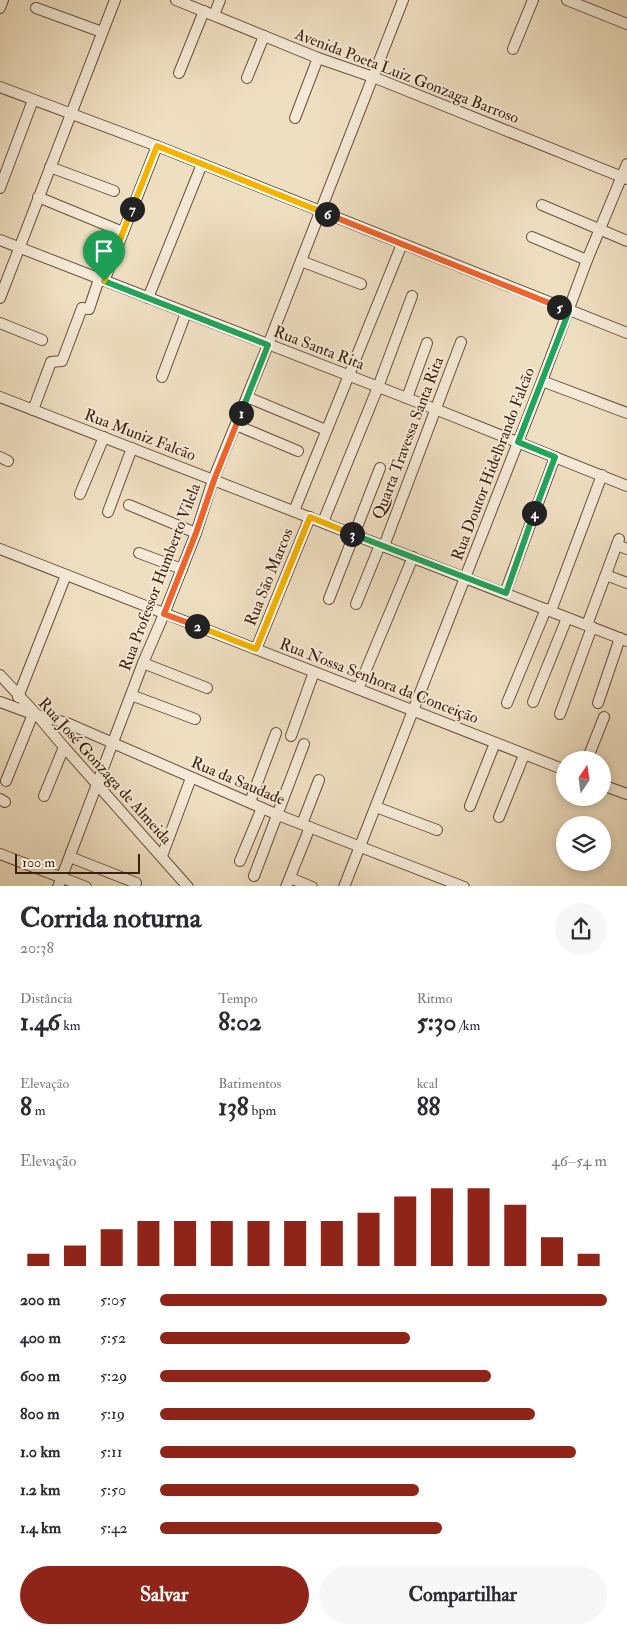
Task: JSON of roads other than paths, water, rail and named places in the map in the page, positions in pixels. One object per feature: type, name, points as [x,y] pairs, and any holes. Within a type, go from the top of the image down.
[{"type":"street","points":[[0,8],[4,0]]},
{"type":"street","points":[[0,298],[115,0]]},
{"type":"street","name":"Avenida Poeta Luiz Gonzaga Barroso","points":[[176,0],[624,178]]},
{"type":"street","points":[[214,15],[220,0]]},
{"type":"street","name":"Rua Professor Humberto Vilela","points":[[60,882],[143,663],[164,614],[179,568],[196,533],[214,480],[403,0]]},
{"type":"street","points":[[513,49],[533,0]]},
{"type":"street","points":[[567,0],[627,24]]},
{"type":"street","points":[[36,8],[102,32]]},
{"type":"street","points":[[179,73],[204,11]]},
{"type":"street","points":[[247,78],[264,36]]},
{"type":"street","points":[[295,118],[318,58]]},
{"type":"street","points":[[0,99],[2,87],[157,146],[627,333]]},
{"type":"street","points":[[0,188],[33,100]]},
{"type":"street","points":[[33,410],[50,362],[62,361],[82,308],[89,309],[123,232],[157,146]]},
{"type":"street","points":[[148,298],[202,164]]},
{"type":"street","name":"Rua Doutor Hidelbrando Falcão","points":[[344,886],[360,846],[379,809],[413,711],[542,381],[587,260],[624,178],[627,164]]},
{"type":"street","points":[[50,167],[114,191]]},
{"type":"street","points":[[38,197],[123,232]]},
{"type":"street","points":[[542,206],[627,241]]},
{"type":"street","points":[[532,237],[587,260]]},
{"type":"street","name":"Rua Santa Rita","points":[[0,240],[407,398],[627,486]]},
{"type":"street","points":[[294,511],[402,244]]},
{"type":"street","points":[[301,261],[361,284]]},
{"type":"street","points":[[323,522],[378,387],[412,296]]},
{"type":"street","points":[[162,377],[186,313]]},
{"type":"street","points":[[0,323],[42,340]]},
{"type":"street","name":"Quarta Travessa Santa Rita","points":[[382,545],[461,342]]},
{"type":"street","points":[[407,398],[427,343]]},
{"type":"street","points":[[542,381],[627,412]]},
{"type":"street","name":"Rua Muniz Falcão","points":[[0,397],[624,639]]},
{"type":"street","points":[[248,397],[326,430]]},
{"type":"street","points":[[236,425],[298,452]]},
{"type":"street","points":[[80,494],[104,438]]},
{"type":"street","points":[[108,512],[132,448]]},
{"type":"street","points":[[506,593],[555,457]]},
{"type":"street","points":[[329,599],[380,468]]},
{"type":"street","points":[[507,703],[549,610],[602,475]]},
{"type":"street","points":[[129,506],[196,533]]},
{"type":"street","name":"Rua São Marcos","points":[[256,649],[310,517]]},
{"type":"street","points":[[560,714],[618,542],[627,549]]},
{"type":"street","points":[[356,604],[382,545]]},
{"type":"street","name":"Rua Nossa Senhora da Conceição","points":[[0,549],[556,767]]},
{"type":"street","points":[[140,553],[179,568]]},
{"type":"street","points":[[358,689],[413,557]]},
{"type":"street","points":[[18,697],[66,575]]},
{"type":"street","points":[[606,575],[627,583]]},
{"type":"street","points":[[533,702],[567,618]]},
{"type":"street","points":[[598,703],[624,639]]},
{"type":"street","points":[[143,663],[207,688]]},
{"type":"street","points":[[291,736],[314,672]]},
{"type":"street","name":"Rua José Gonzaga de Almeida","points":[[0,675],[188,886]]},
{"type":"street","points":[[131,695],[195,720]]},
{"type":"street","name":"Rua da Saudade","points":[[1,706],[67,723],[278,815],[464,886]]},
{"type":"street","points":[[6,781],[35,715]]},
{"type":"street","points":[[591,751],[604,717]]},
{"type":"street","points":[[250,802],[276,733]]},
{"type":"street","points":[[470,806],[495,743]]},
{"type":"street","points":[[254,876],[304,744]]},
{"type":"street","points":[[44,796],[64,747]]},
{"type":"street","points":[[499,817],[524,755]]},
{"type":"street","points":[[162,856],[191,778]]},
{"type":"street","points":[[312,886],[288,882],[319,780]]},
{"type":"street","points":[[611,788],[627,794]]},
{"type":"street","points":[[240,861],[262,808]]},
{"type":"street","points":[[379,809],[437,830]]},
{"type":"street","points":[[0,854],[60,882],[86,886]]},
{"type":"street","points":[[70,857],[136,883]]}]
